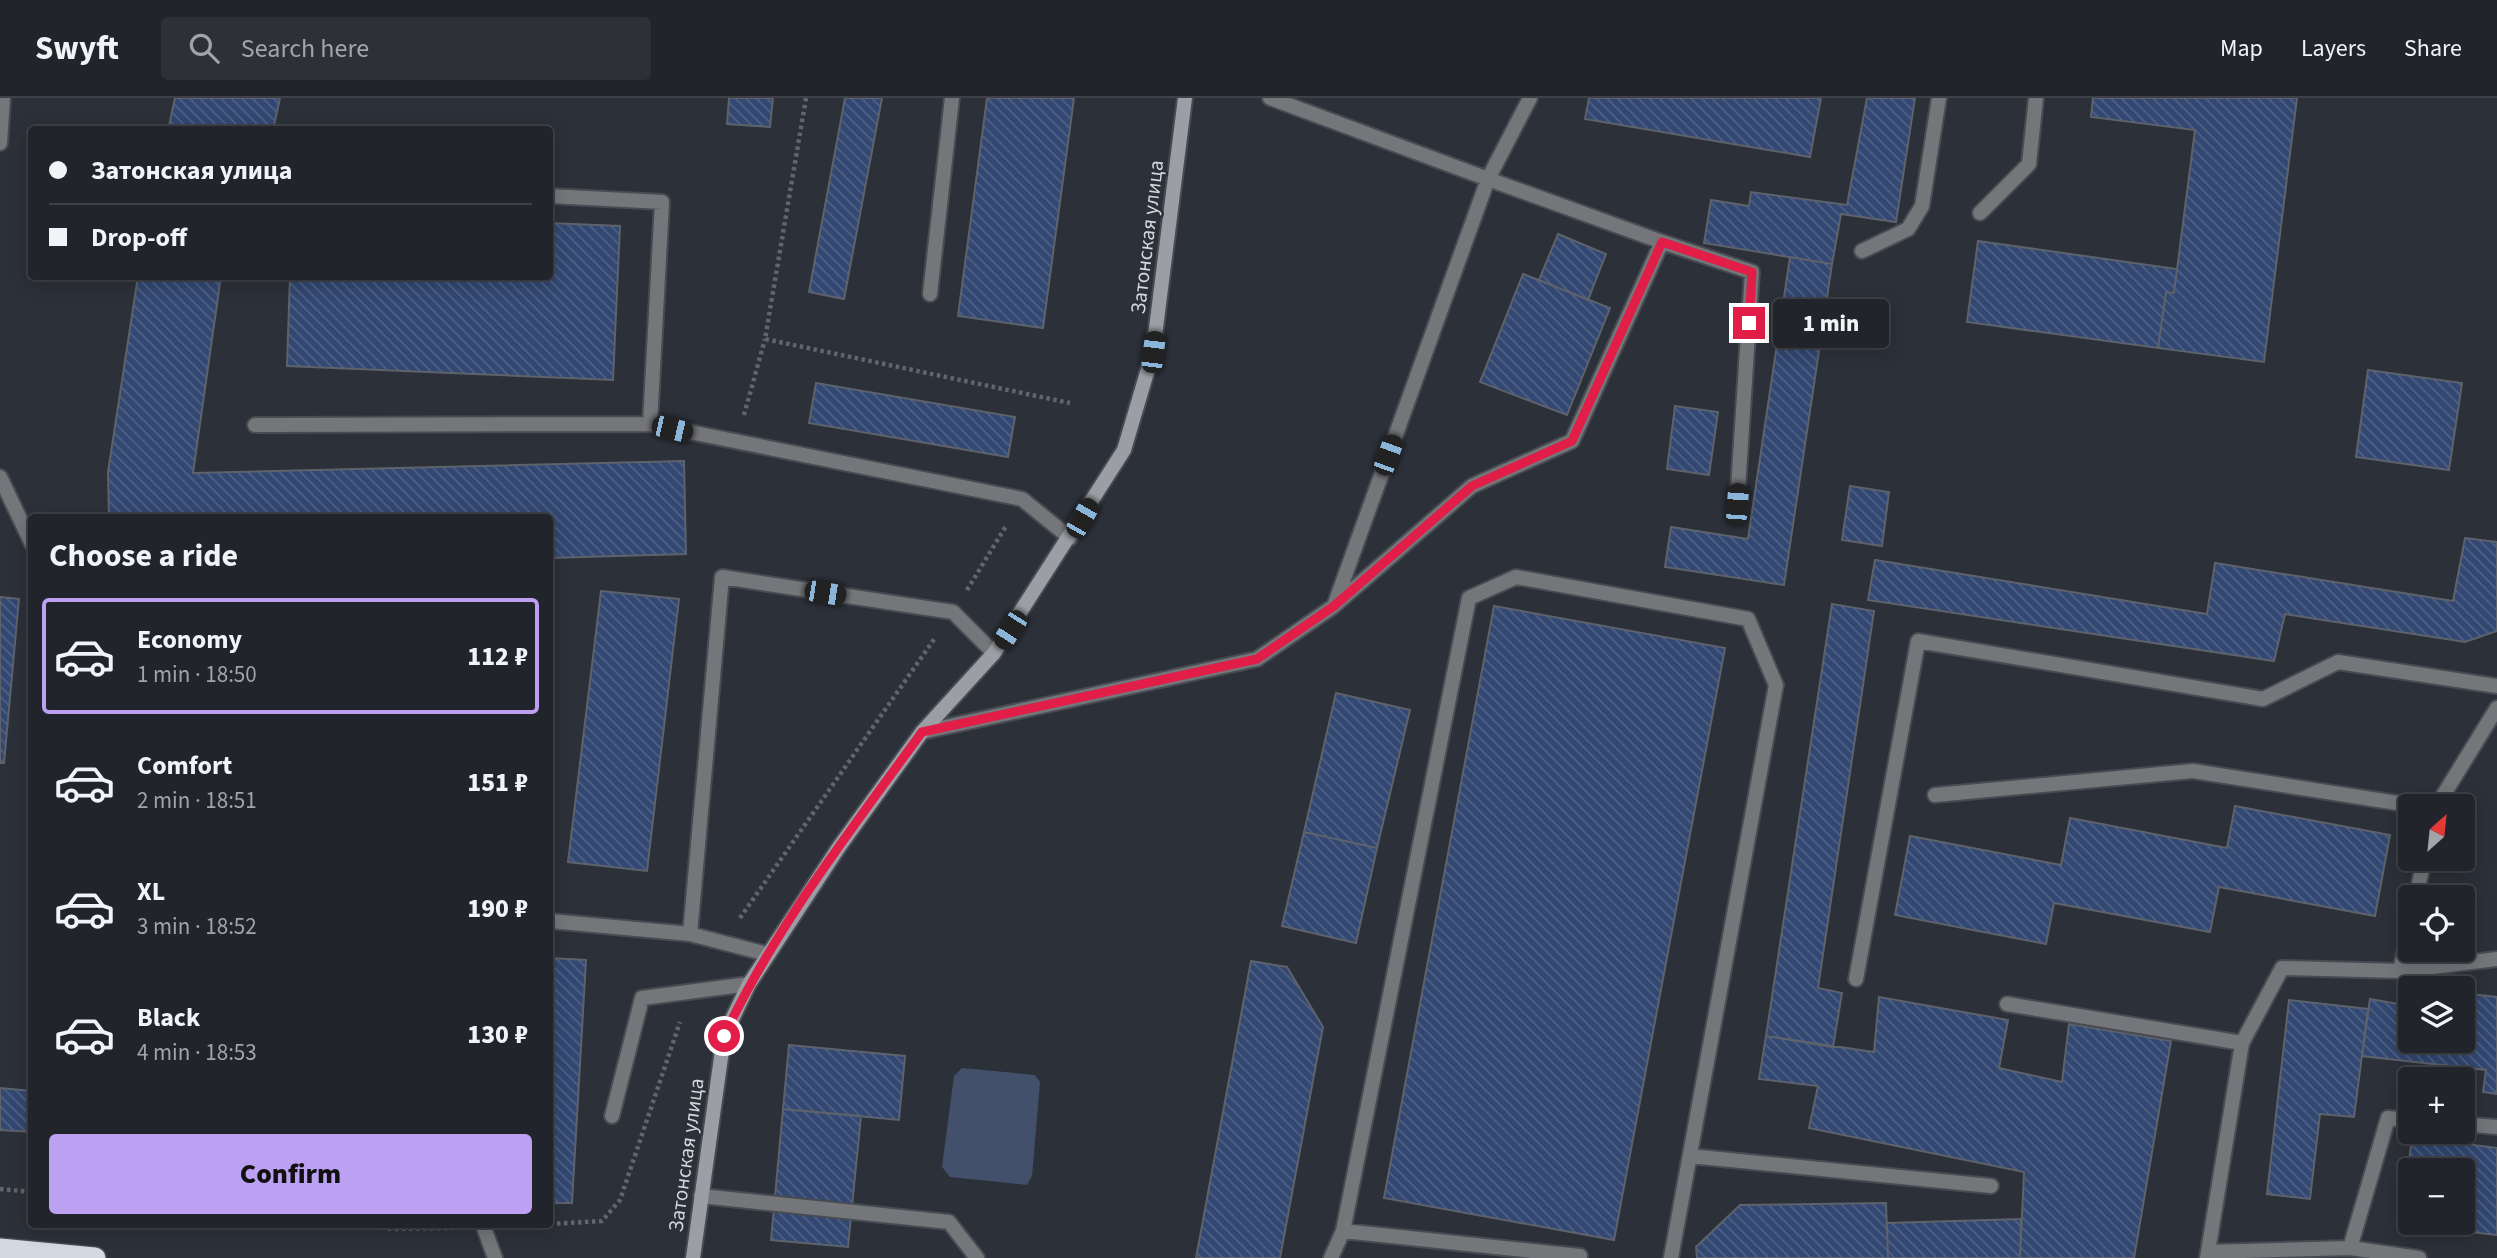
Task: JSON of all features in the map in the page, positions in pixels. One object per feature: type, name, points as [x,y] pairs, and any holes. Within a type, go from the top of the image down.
[{"type":"highway","points":[[0,1249],[94,1258]]},
{"type":"main road","name":"Затонская улица","points":[[692,1258],[724,1036],[749,984],[839,847],[922,732],[995,653],[1124,450],[1153,352],[1185,98]]},
{"type":"lane","points":[[0,143],[3,98]]},
{"type":"lane","points":[[930,294],[952,98]]},
{"type":"lane","points":[[1270,98],[1662,242],[1752,272],[1737,504]]},
{"type":"lane","points":[[1334,606],[1488,179],[1530,98]]},
{"type":"lane","points":[[1861,251],[1908,229],[1922,206],[1939,98]]},
{"type":"lane","points":[[1980,212],[2029,164],[2036,98]]},
{"type":"lane","points":[[553,196],[662,202],[650,424]]},
{"type":"lane","points":[[922,732],[1257,659],[1334,606],[1472,486],[1572,441],[1662,242]]},
{"type":"lane","points":[[255,425],[650,424],[737,444],[1022,499],[1070,538]]},
{"type":"lane","points":[[0,477],[28,536]]},
{"type":"lane","points":[[690,934],[722,577],[953,612],[995,653]]},
{"type":"lane","points":[[1331,1258],[1343,1231],[1469,598],[1516,577],[1748,619],[1776,685],[1671,1258]]},
{"type":"lane","points":[[1856,979],[1919,641],[2263,699],[2338,662],[2497,686]]},
{"type":"lane","points":[[2445,794],[2497,708]]},
{"type":"lane","points":[[1935,795],[2193,771],[2398,803]]},
{"type":"lane","points":[[553,921],[690,934],[768,954]]},
{"type":"lane","points":[[2419,1258],[2350,1248],[2207,1255],[2242,1042],[2283,968],[2400,971],[2497,959]]},
{"type":"lane","points":[[2400,971],[2402,962]]},
{"type":"lane","points":[[612,1116],[642,998],[749,984]]},
{"type":"lane","points":[[2007,1004],[2242,1042]]},
{"type":"lane","points":[[2350,1248],[2388,1118],[2398,1119]]},
{"type":"lane","points":[[2475,1125],[2497,1127]]},
{"type":"lane","points":[[1690,1156],[1991,1186]]},
{"type":"lane","points":[[701,1196],[949,1222],[976,1258]]},
{"type":"lane","points":[[485,1228],[495,1258]]},
{"type":"lane","points":[[1343,1231],[1580,1256]]},
{"type":"path","points":[[737,444],[765,339],[806,98]]},
{"type":"path","points":[[765,339],[1070,403]]},
{"type":"path","points":[[0,1189],[28,1192]]},
{"type":"path","points":[[383,1228],[423,1228]]},
{"type":"shaded area","points":[[962,1068],[1035,1075],[1040,1082],[1032,1176],[1027,1185],[950,1177],[942,1167],[954,1076]]},
{"type":"building","points":[[175,98],[280,98],[274,126],[169,126]]},
{"type":"building","points":[[729,98],[773,98],[770,127],[727,124]]},
{"type":"building","points":[[845,98],[882,98],[844,299],[809,292]]},
{"type":"building","points":[[987,98],[1074,98],[1043,328],[958,316]]},
{"type":"building","points":[[1589,98],[1821,98],[1810,157],[1585,119]]},
{"type":"building","points":[[1867,98],[1915,98],[1896,222],[1841,214],[1832,264],[1704,243],[1711,200],[1749,206],[1751,192],[1847,205]]},
{"type":"building","points":[[2093,98],[2297,98],[2264,362],[2158,348],[2166,292],[2174,293],[2195,130],[2091,117]]},
{"type":"building","points":[[553,223],[620,226],[613,380],[287,366],[290,280],[553,280]]},
{"type":"building","points":[[1558,234],[1606,254],[1588,300],[1539,280]]},
{"type":"building","points":[[1978,241],[2177,269],[2174,293],[2166,292],[2158,348],[1967,322]]},
{"type":"building","points":[[1790,257],[1832,264],[1784,585],[1665,567],[1671,527],[1748,539]]},
{"type":"building","points":[[1523,274],[1610,308],[1567,415],[1480,382]]},
{"type":"building","points":[[137,280],[220,280],[193,473],[684,461],[686,554],[553,558],[553,514],[109,514],[108,472]]},
{"type":"building","points":[[2368,370],[2462,383],[2449,470],[2356,457]]},
{"type":"building","points":[[816,383],[1015,417],[1008,457],[809,423]]},
{"type":"building","points":[[1675,406],[1718,412],[1709,475],[1667,469]]},
{"type":"building","points":[[1850,486],[1889,492],[1882,546],[1842,540]]},
{"type":"building","points":[[2465,538],[2497,542],[2497,631],[2465,642],[2285,614],[2274,661],[1868,600],[1875,560],[2207,614],[2215,563],[2453,601]]},
{"type":"building","points":[[601,591],[679,599],[647,871],[568,862]]},
{"type":"building","points":[[0,597],[19,599],[4,763],[0,763]]},
{"type":"building","points":[[1832,604],[1874,611],[1818,988],[1842,993],[1833,1047],[1766,1036]]},
{"type":"building","points":[[1494,606],[1725,648],[1614,1240],[1384,1198]]},
{"type":"building","points":[[1336,693],[1410,710],[1377,848],[1304,832]]},
{"type":"building","points":[[2235,806],[2390,835],[2375,916],[2219,887],[2210,932],[2054,903],[2046,944],[1895,915],[1910,836],[2061,865],[2070,818],[2227,848]]},
{"type":"building","points":[[1304,832],[1377,848],[1356,943],[1282,926]]},
{"type":"building","points":[[553,958],[586,960],[572,1203],[553,1203]]},
{"type":"building","points":[[1251,961],[1287,967],[1323,1027],[1280,1258],[1196,1258]]},
{"type":"building","points":[[2475,994],[2497,997],[2497,1094],[2483,1092],[2486,1070],[2362,1056],[2370,999],[2398,1004],[2398,1053],[2475,1053]]},
{"type":"building","points":[[1879,997],[2008,1020],[1999,1068],[2062,1082],[2069,1024],[2171,1041],[2134,1258],[2020,1258],[2024,1172],[1809,1128],[1818,1086],[1759,1079],[1766,1036],[1874,1052]]},
{"type":"building","points":[[2289,1000],[2368,1009],[2354,1117],[2320,1114],[2310,1199],[2267,1194]]},
{"type":"building","points":[[789,1045],[905,1056],[899,1120],[783,1109]]},
{"type":"building","points":[[0,1088],[28,1091],[28,1132],[0,1130]]},
{"type":"building","points":[[783,1109],[861,1116],[848,1247],[771,1240]]},
{"type":"building","points":[[2411,1144],[2466,1144],[2497,1148],[2497,1235],[2475,1232],[2475,1158],[2409,1158]]},
{"type":"building","points":[[1886,1203],[1888,1258],[1697,1258],[1696,1247],[1740,1205]]},
{"type":"building","points":[[2021,1219],[2020,1258],[1888,1258],[1887,1223]]},
{"type":"route","points":[[724,1036],[749,984],[768,954],[839,847],[922,732],[1257,659],[1334,606],[1472,486],[1572,441],[1662,242],[1752,272],[1749,323]]}]
